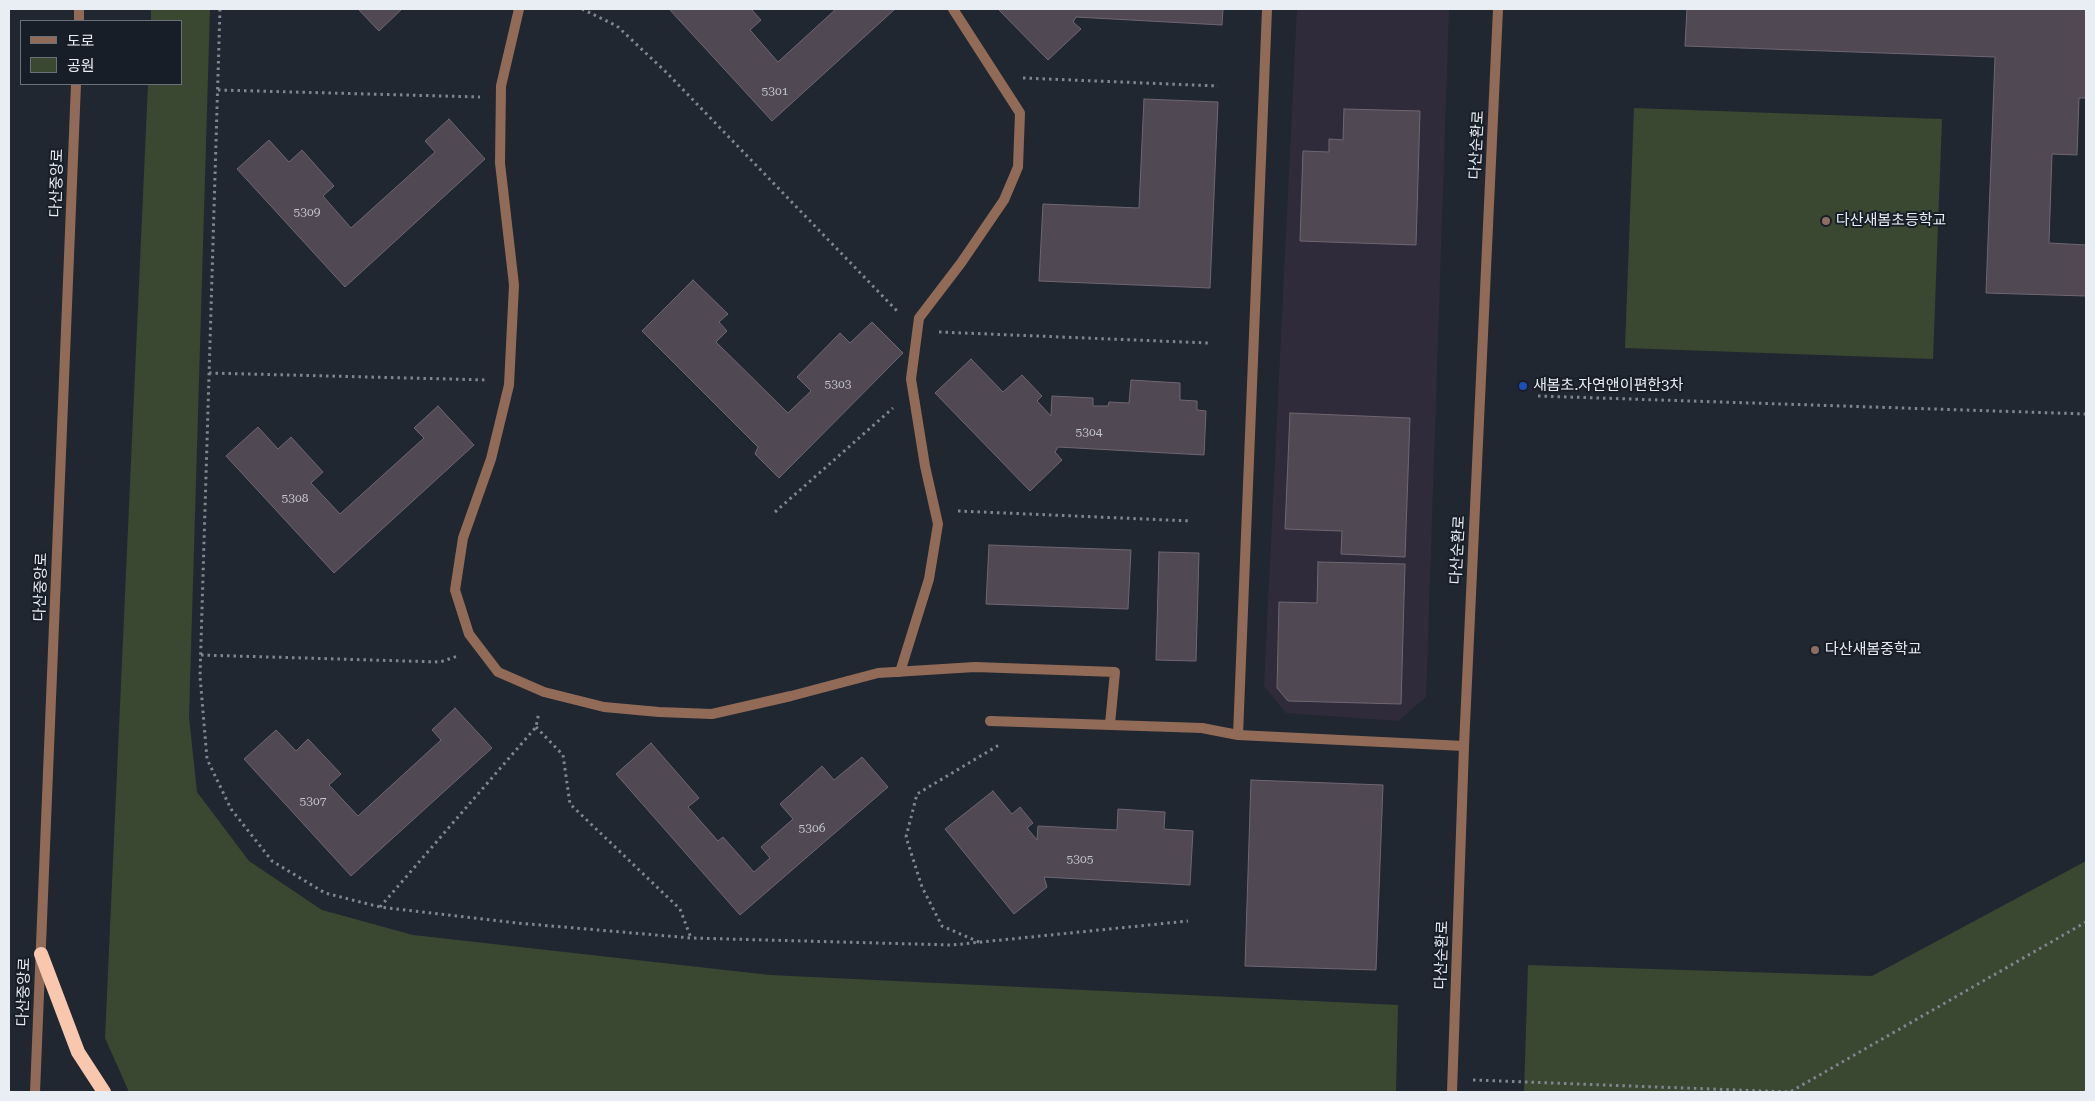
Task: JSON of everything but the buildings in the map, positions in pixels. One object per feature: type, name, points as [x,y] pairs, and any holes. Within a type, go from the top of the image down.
[{"type":"highway","points":[[40,954],[78,1052],[104,1092]]},
{"type":"street","points":[[519,9],[501,86],[500,163],[514,285],[509,380],[491,459],[463,538],[455,590],[470,634],[498,672],[544,692],[604,707],[712,714],[878,673],[975,667],[1114,672],[1110,724]]},
{"type":"street","points":[[900,672],[929,579],[938,524],[925,466],[911,379],[919,318],[961,263],[1004,200],[1018,167],[1020,113],[953,9]]},
{"type":"street","points":[[1238,735],[1267,9]]},
{"type":"street","name":"다산순환로","points":[[1452,1092],[1464,746],[1498,9]]},
{"type":"street","name":"다산중앙로","points":[[35,1092],[76,85]]},
{"type":"street","points":[[990,721],[1202,728],[1238,735],[1464,746]]},
{"type":"path","points":[[220,9],[200,676],[207,759],[231,809],[272,862],[325,893],[380,906],[516,923],[691,938],[952,945],[1188,921]]},
{"type":"path","points":[[582,9],[616,26],[667,73],[917,331],[1208,343]]},
{"type":"path","points":[[997,77],[1218,86]]},
{"type":"path","points":[[218,90],[501,97]]},
{"type":"path","points":[[209,373],[509,380]]},
{"type":"path","points":[[774,512],[913,391]]},
{"type":"path","points":[[1538,396],[2086,414]]},
{"type":"path","points":[[935,510],[1191,521]]},
{"type":"path","points":[[201,655],[440,662],[480,648]]},
{"type":"path","points":[[380,906],[536,728],[544,692]]},
{"type":"path","points":[[536,728],[563,755],[570,804],[680,909],[691,938]]},
{"type":"path","points":[[979,942],[942,926],[922,887],[906,837],[917,794],[1002,743]]},
{"type":"path","points":[[1453,1080],[1792,1092],[2086,922]]},
{"type":"shaded area","points":[[1297,9],[1449,9],[1426,697],[1398,721],[1286,713],[1264,686]]},
{"type":"green space","points":[[151,9],[210,9],[189,717],[197,792],[249,861],[322,910],[413,935],[770,975],[1398,1005],[1396,1092],[129,1092],[105,1038],[148,85],[182,85],[182,20],[151,20]]},
{"type":"green space","points":[[1634,108],[1942,119],[1933,359],[1625,348]]},
{"type":"green space","points":[[2086,861],[2086,1092],[1524,1092],[1528,965],[1872,976]]},
{"type":"place","name":"다산새봄초등학교","points":[[1826,221]]},
{"type":"place","name":"새봄초.자연앤이편한3차","points":[[1523,386]]},
{"type":"place","name":"다산새봄중학교","points":[[1815,650]]}]
